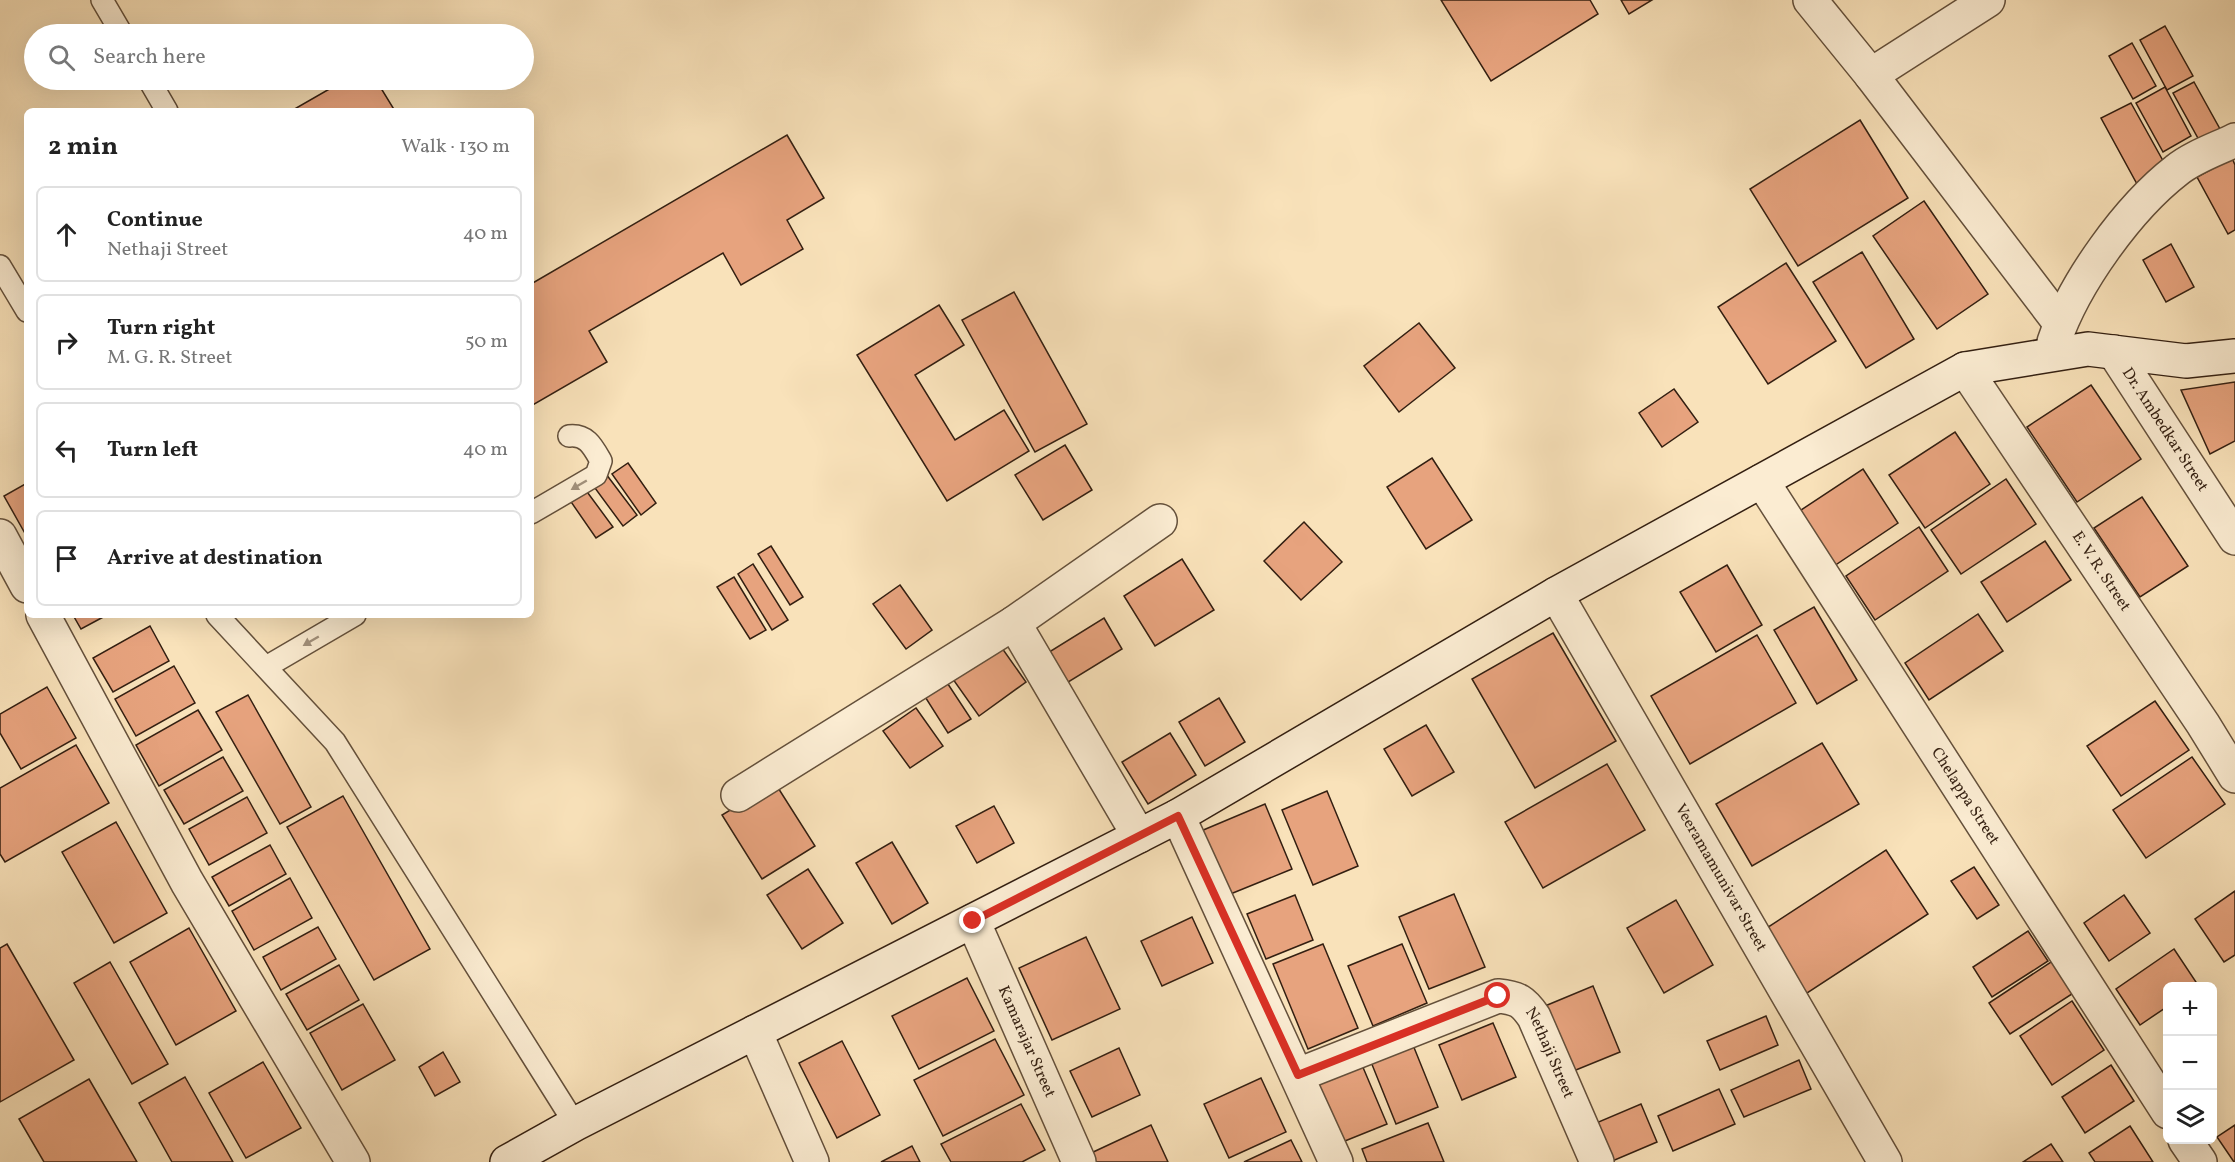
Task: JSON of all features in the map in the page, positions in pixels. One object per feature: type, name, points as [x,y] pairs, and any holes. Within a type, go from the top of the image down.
[{"type":"street","points":[[1810,0],[2060,323]]},
{"type":"street","points":[[1870,75],[1988,0]]},
{"type":"street","points":[[2050,355],[2060,323],[2097,259],[2139,206],[2179,169],[2235,140]]},
{"type":"street","points":[[507,1162],[575,1124],[1178,816],[1556,594],[1965,369],[2088,350],[2186,361],[2235,356]]},
{"type":"street","name":"Dr. Ambedkar Street","points":[[2114,352],[2235,538]]},
{"type":"street","name":"E. V. R. Street","points":[[1965,369],[2203,724],[2235,776]]},
{"type":"street","name":"Chelappa Street","points":[[1762,481],[2163,1104]]},
{"type":"street","points":[[738,795],[1014,623],[1160,521]]},
{"type":"street","points":[[0,536],[24,580]]},
{"type":"street","name":"Veeramamunivar Street","points":[[1556,594],[1885,1162]]},
{"type":"street","points":[[45,618],[187,882],[353,1162]]},
{"type":"street","points":[[1014,623],[1139,836]]},
{"type":"street","points":[[1178,816],[1336,1162]]},
{"type":"street","name":"Kamarajar Street","points":[[973,921],[1079,1162]]},
{"type":"street","name":"Nethaji Street","points":[[1298,1075],[1498,996],[1510,997],[1525,1004],[1534,1017],[1597,1162]]},
{"type":"street","points":[[755,1032],[812,1162]]},
{"type":"street","points":[[2188,1144],[2200,1162]]},
{"type":"lane","points":[[102,0],[116,24]]},
{"type":"lane","points":[[155,90],[165,108]]},
{"type":"lane","points":[[0,266],[24,306]]},
{"type":"lane","points":[[534,511],[596,475],[600,468],[601,461],[588,441],[576,435],[569,436]]},
{"type":"lane","points":[[228,618],[266,667],[335,742],[575,1124]]},
{"type":"lane","points":[[266,667],[350,618]]},
{"type":"building","points":[[1441,0],[1590,0],[1598,14],[1491,81]]},
{"type":"building","points":[[1621,0],[1652,0],[1629,14]]},
{"type":"building","points":[[2165,26],[2193,76],[2167,90],[2140,40]]},
{"type":"building","points":[[2132,43],[2156,86],[2133,99],[2109,56]]},
{"type":"building","points":[[2194,82],[2220,129],[2199,140],[2173,93]]},
{"type":"building","points":[[2165,87],[2191,136],[2163,152],[2136,103]]},
{"type":"building","points":[[328,90],[382,90],[393,108],[296,108]]},
{"type":"building","points":[[2131,103],[2167,168],[2137,184],[2101,118]]},
{"type":"building","points":[[1860,120],[1908,198],[1798,266],[1750,189]]},
{"type":"building","points":[[787,135],[824,198],[787,220],[803,249],[741,285],[723,253],[589,331],[607,362],[534,404],[534,282]]},
{"type":"building","points":[[2232,158],[2235,165],[2235,230],[2228,234],[2197,177]]},
{"type":"building","points":[[1924,201],[1988,294],[1937,329],[1873,236]]},
{"type":"building","points":[[2171,244],[2194,287],[2166,302],[2143,260]]},
{"type":"building","points":[[1862,252],[1914,339],[1866,368],[1813,282]]},
{"type":"building","points":[[1786,263],[1836,341],[1768,384],[1718,307]]},
{"type":"building","points":[[1014,292],[1087,424],[1035,452],[962,320]]},
{"type":"building","points":[[939,305],[964,345],[915,375],[955,440],[1004,410],[1029,451],[947,501],[857,355]]},
{"type":"building","points":[[1419,323],[1455,368],[1399,412],[1364,366]]},
{"type":"building","points":[[2235,382],[2235,441],[2210,454],[2181,390]]},
{"type":"building","points":[[2091,385],[2141,459],[2077,502],[2027,427]]},
{"type":"building","points":[[1674,389],[1698,422],[1662,447],[1639,413]]},
{"type":"building","points":[[1955,432],[1990,484],[1925,528],[1889,475]]},
{"type":"building","points":[[1065,445],[1092,490],[1043,520],[1015,475]]},
{"type":"building","points":[[1432,458],[1472,520],[1426,549],[1387,487]]},
{"type":"building","points":[[628,463],[656,503],[641,515],[612,474]]},
{"type":"building","points":[[1863,469],[1898,523],[1831,568],[1795,514]]},
{"type":"building","points":[[606,474],[637,515],[623,526],[592,484]]},
{"type":"building","points":[[2006,479],[2036,524],[1961,574],[1931,530]]},
{"type":"building","points":[[24,485],[24,532],[4,496]]},
{"type":"building","points":[[582,485],[613,527],[596,538],[567,496]]},
{"type":"building","points":[[2142,497],[2188,566],[2140,597],[2094,528]]},
{"type":"building","points":[[1304,522],[1342,562],[1301,600],[1264,561]]},
{"type":"building","points":[[1919,527],[1948,571],[1875,620],[1846,576]]},
{"type":"building","points":[[2045,541],[2071,580],[2007,622],[1981,582]]},
{"type":"building","points":[[771,546],[803,597],[790,605],[758,554]]},
{"type":"building","points":[[1182,559],[1214,610],[1155,646],[1124,596]]},
{"type":"building","points":[[753,564],[788,620],[772,630],[738,574]]},
{"type":"building","points":[[1727,565],[1762,625],[1716,652],[1680,592]]},
{"type":"building","points":[[734,577],[766,630],[750,639],[717,587]]},
{"type":"building","points":[[900,585],[932,630],[906,649],[873,604]]},
{"type":"building","points":[[1814,607],[1857,680],[1817,704],[1774,630]]},
{"type":"building","points":[[1978,614],[2003,651],[1929,700],[1905,663]]},
{"type":"building","points":[[75,618],[101,618],[81,629]]},
{"type":"building","points":[[1104,618],[1122,649],[1065,684],[1046,654]]},
{"type":"building","points":[[150,626],[169,661],[113,692],[93,658]]},
{"type":"building","points":[[1553,633],[1616,741],[1535,788],[1472,679]]},
{"type":"building","points":[[1757,635],[1796,703],[1690,764],[1651,696]]},
{"type":"building","points":[[997,641],[1026,682],[979,716],[950,675]]},
{"type":"building","points":[[174,666],[195,703],[136,736],[115,699]]},
{"type":"building","points":[[944,678],[971,719],[948,733],[922,692]]},
{"type":"building","points":[[47,687],[76,738],[21,769],[0,733],[0,714]]},
{"type":"building","points":[[248,695],[311,807],[280,824],[216,712]]},
{"type":"building","points":[[1219,698],[1245,742],[1205,766],[1179,722]]},
{"type":"building","points":[[2155,701],[2189,750],[2121,796],[2087,746]]},
{"type":"building","points":[[916,708],[943,746],[910,768],[883,731]]},
{"type":"building","points":[[198,710],[222,750],[159,786],[136,745]]},
{"type":"building","points":[[1426,725],[1454,772],[1412,796],[1384,749]]},
{"type":"building","points":[[1170,733],[1196,775],[1148,804],[1122,762]]},
{"type":"building","points":[[1822,743],[1859,804],[1752,866],[1716,804]]},
{"type":"building","points":[[76,745],[109,803],[5,862],[0,854],[0,788]]},
{"type":"building","points":[[223,757],[243,791],[184,824],[164,790]]},
{"type":"building","points":[[2192,757],[2225,804],[2146,858],[2113,810]]},
{"type":"building","points":[[1607,764],[1645,830],[1543,888],[1505,822]]},
{"type":"building","points":[[775,783],[815,846],[762,879],[722,815]]},
{"type":"building","points":[[1327,791],[1358,866],[1313,885],[1282,810]]},
{"type":"building","points":[[343,796],[430,949],[374,980],[287,827]]},
{"type":"building","points":[[247,797],[267,833],[209,865],[189,829]]},
{"type":"building","points":[[1265,804],[1292,869],[1228,895],[1201,831]]},
{"type":"building","points":[[994,806],[1014,843],[977,863],[956,826]]},
{"type":"building","points":[[116,822],[167,913],[114,943],[62,852]]},
{"type":"building","points":[[892,842],[928,903],[892,924],[856,863]]},
{"type":"building","points":[[270,845],[286,874],[229,906],[212,877]]},
{"type":"building","points":[[1886,850],[1928,914],[1801,997],[1759,933]]},
{"type":"building","points":[[1974,867],[1999,905],[1977,919],[1951,881]]},
{"type":"building","points":[[808,869],[843,923],[802,949],[767,895]]},
{"type":"building","points":[[290,878],[312,918],[254,950],[232,911]]},
{"type":"building","points":[[2235,891],[2235,955],[2224,962],[2195,919]]},
{"type":"building","points":[[1454,894],[1485,967],[1429,989],[1399,917]]},
{"type":"building","points":[[1295,895],[1313,940],[1266,959],[1247,914]]},
{"type":"building","points":[[2124,895],[2150,933],[2109,961],[2084,923]]},
{"type":"building","points":[[1676,900],[1713,965],[1664,993],[1627,928]]},
{"type":"building","points":[[1192,917],[1213,963],[1162,986],[1141,941]]},
{"type":"building","points":[[318,927],[336,959],[281,990],[263,957]]},
{"type":"building","points":[[189,928],[236,1011],[176,1045],[130,962]]},
{"type":"building","points":[[2028,931],[2048,961],[1992,997],[1973,967]]},
{"type":"building","points":[[1086,937],[1120,1009],[1052,1040],[1019,968]]},
{"type":"building","points":[[7,944],[74,1060],[0,1102],[0,948]]},
{"type":"building","points":[[1323,944],[1358,1028],[1308,1049],[1273,964]]},
{"type":"building","points":[[1402,944],[1427,1003],[1373,1026],[1348,966]]},
{"type":"building","points":[[2174,949],[2196,982],[2163,982],[2163,1009],[2140,1025],[2116,989]]},
{"type":"building","points":[[2054,960],[2075,992],[2010,1034],[1989,1003]]},
{"type":"building","points":[[110,962],[168,1064],[132,1084],[74,983]]},
{"type":"building","points":[[339,965],[359,1000],[307,1030],[286,994]]},
{"type":"building","points":[[967,978],[994,1031],[919,1069],[892,1016]]},
{"type":"building","points":[[1593,986],[1620,1052],[1571,1072],[1545,1006]]},
{"type":"building","points":[[2072,1001],[2104,1050],[2052,1085],[2020,1036]]},
{"type":"building","points":[[363,1004],[395,1060],[342,1090],[310,1033]]},
{"type":"building","points":[[1766,1016],[1778,1045],[1720,1070],[1707,1041]]},
{"type":"building","points":[[1493,1023],[1516,1077],[1462,1100],[1439,1045]]},
{"type":"building","points":[[995,1039],[1024,1095],[943,1136],[914,1080]]},
{"type":"building","points":[[842,1041],[880,1115],[837,1138],[799,1063]]},
{"type":"building","points":[[1413,1045],[1438,1107],[1396,1124],[1371,1062]]},
{"type":"building","points":[[1119,1048],[1140,1095],[1092,1117],[1070,1071]]},
{"type":"building","points":[[443,1052],[460,1082],[435,1096],[419,1067]]},
{"type":"building","points":[[1799,1060],[1811,1089],[1744,1117],[1731,1090]]},
{"type":"building","points":[[263,1062],[301,1128],[246,1158],[209,1093]]},
{"type":"building","points":[[1362,1065],[1387,1124],[1335,1145],[1310,1086]]},
{"type":"building","points":[[2111,1065],[2134,1101],[2085,1133],[2062,1097]]},
{"type":"building","points":[[185,1077],[233,1162],[172,1162],[139,1103]]},
{"type":"building","points":[[1261,1078],[1286,1132],[1229,1158],[1204,1104]]},
{"type":"building","points":[[89,1079],[137,1162],[44,1162],[19,1119]]},
{"type":"building","points":[[1719,1089],[1735,1124],[1673,1151],[1658,1116]]},
{"type":"building","points":[[1021,1104],[1045,1150],[1022,1162],[951,1162],[941,1144]]},
{"type":"building","points":[[1641,1104],[1657,1142],[1610,1162],[1589,1126]]},
{"type":"building","points":[[1428,1123],[1444,1162],[1367,1162],[1362,1149]]},
{"type":"building","points":[[1151,1125],[1168,1162],[1092,1162],[1089,1154]]},
{"type":"building","points":[[2235,1125],[2235,1162],[2234,1162],[2217,1137]]},
{"type":"building","points":[[2130,1126],[2153,1162],[2095,1162],[2089,1153]]},
{"type":"building","points":[[1291,1140],[1302,1162],[1244,1162]]},
{"type":"building","points":[[2051,1144],[2063,1162],[2023,1162]]},
{"type":"building","points":[[912,1146],[920,1162],[881,1162]]},
{"type":"route","points":[[973,921],[1178,816],[1298,1075],[1498,996]]}]
